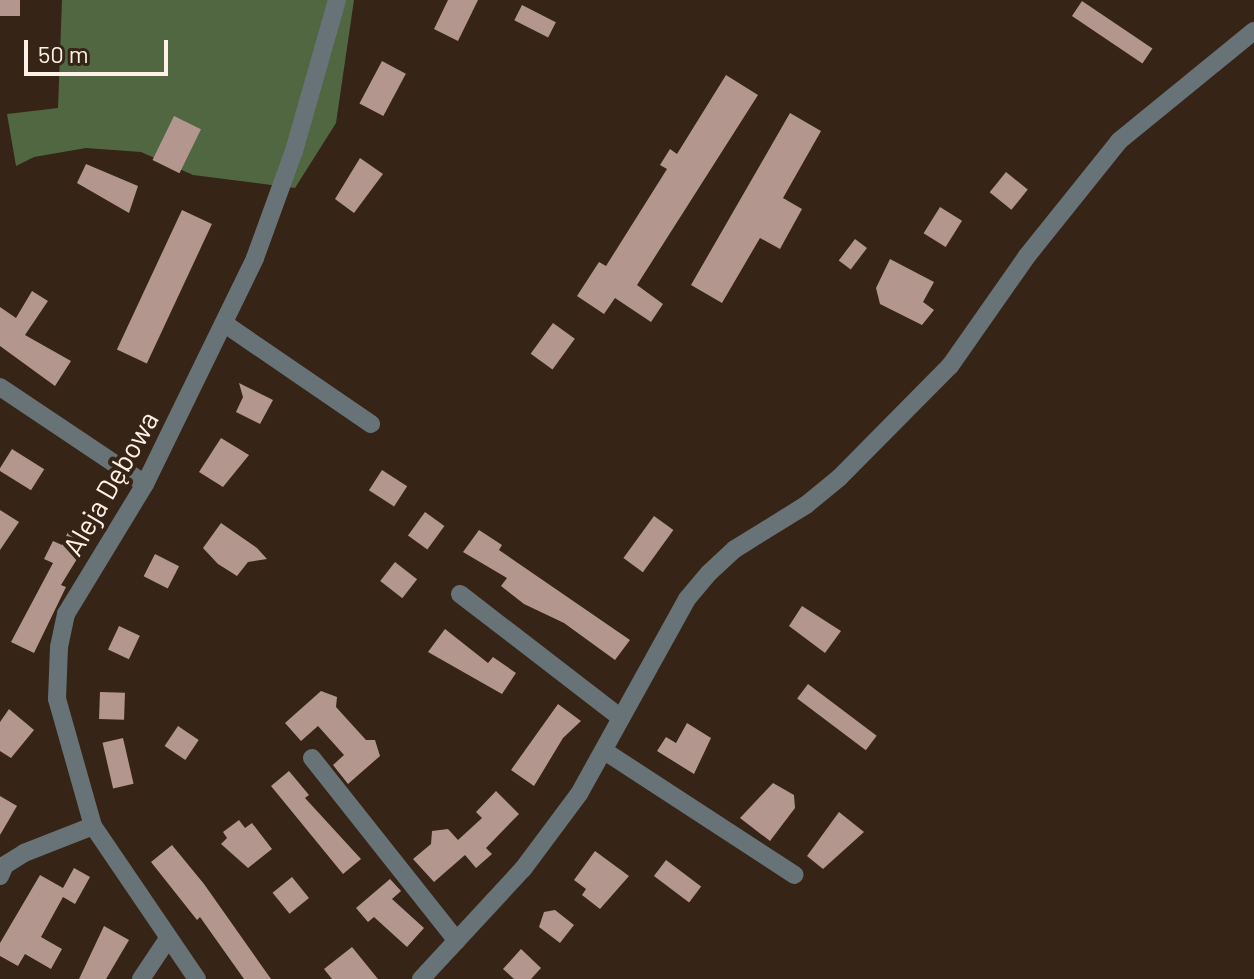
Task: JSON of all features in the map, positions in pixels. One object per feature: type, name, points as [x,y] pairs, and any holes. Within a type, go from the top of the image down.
[{"type":"street","name":"Aleja Dębowa","points":[[197,979],[167,940],[93,826],[57,699],[59,647],[66,614],[145,484],[225,324],[294,151],[337,0]]},
{"type":"street","points":[[421,979],[523,869],[606,752],[621,718],[687,599],[709,573],[735,549],[806,505],[839,478],[950,366],[1027,256],[1119,141],[1254,31]]},
{"type":"street","points":[[225,324],[371,424]]},
{"type":"street","points":[[0,387],[145,484]]},
{"type":"street","points":[[460,594],[621,718]]},
{"type":"street","points":[[606,752],[795,875]]},
{"type":"street","points":[[312,758],[457,941]]},
{"type":"street","points":[[2,868],[93,826]]},
{"type":"street","points":[[141,979],[167,940]]},
{"type":"green space","points":[[62,0],[354,0],[336,123],[295,188],[193,175],[141,152],[86,148],[34,157],[16,166],[7,114],[58,108]]},
{"type":"building","points":[[0,0],[20,0],[20,16],[0,16]]},
{"type":"building","points":[[448,0],[478,0],[458,41],[434,29]]},
{"type":"building","points":[[1082,1],[1152,49],[1142,63],[1072,16]]},
{"type":"building","points":[[522,5],[556,22],[548,37],[514,20]]},
{"type":"building","points":[[382,61],[406,74],[383,116],[359,103]]},
{"type":"building","points":[[726,75],[758,95],[637,285],[663,304],[651,322],[615,298],[604,314],[577,296],[599,262],[606,266],[667,169],[660,165],[670,149],[677,154]]},
{"type":"building","points":[[790,113],[821,131],[783,198],[802,209],[780,249],[760,238],[722,303],[691,285]]},
{"type":"building","points":[[174,116],[201,129],[179,173],[153,160]]},
{"type":"building","points":[[360,158],[383,174],[354,213],[335,199]]},
{"type":"building","points":[[86,164],[138,186],[129,213],[77,183]]},
{"type":"building","points":[[1006,172],[1028,190],[1011,210],[990,192]]},
{"type":"building","points":[[940,207],[962,221],[946,247],[924,233]]},
{"type":"building","points":[[182,210],[212,224],[147,364],[117,350]]},
{"type":"building","points":[[855,239],[867,248],[851,270],[839,261]]},
{"type":"building","points":[[890,259],[934,282],[923,302],[934,310],[922,325],[880,304],[876,288]]},
{"type":"building","points":[[32,291],[48,301],[25,335],[71,361],[55,386],[0,346],[0,307],[16,318]]},
{"type":"building","points":[[553,323],[575,339],[553,370],[531,354]]},
{"type":"building","points":[[239,383],[273,400],[260,424],[236,412],[243,397]]},
{"type":"building","points":[[221,438],[249,455],[223,487],[199,472]]},
{"type":"building","points":[[12,449],[44,469],[31,490],[0,471]]},
{"type":"building","points":[[382,470],[407,486],[394,506],[369,490]]},
{"type":"building","points":[[0,510],[19,522],[0,550]]},
{"type":"building","points":[[425,512],[444,526],[427,550],[408,535]]},
{"type":"building","points":[[654,516],[673,530],[643,572],[623,558]]},
{"type":"building","points":[[221,523],[257,548],[267,559],[248,562],[237,576],[218,564],[203,548]]},
{"type":"building","points":[[479,530],[502,545],[499,550],[630,640],[615,660],[564,623],[524,604],[501,586],[507,578],[463,552]]},
{"type":"building","points":[[68,532],[88,541],[61,585],[66,587],[34,653],[11,642],[53,563],[44,559],[53,541],[62,545]]},
{"type":"building","points":[[155,554],[179,566],[168,589],[144,576]]},
{"type":"building","points":[[395,562],[417,579],[402,598],[380,581]]},
{"type":"building","points":[[802,606],[841,631],[825,653],[789,626]]},
{"type":"building","points":[[119,626],[140,636],[129,659],[108,650]]},
{"type":"building","points":[[445,629],[488,663],[493,657],[516,673],[502,694],[428,652]]},
{"type":"building","points":[[808,684],[877,736],[866,750],[797,698]]},
{"type":"building","points":[[321,691],[337,697],[336,707],[366,740],[375,740],[380,756],[348,784],[333,765],[344,755],[318,726],[301,741],[285,723]]},
{"type":"building","points":[[100,692],[125,693],[124,720],[99,719]]},
{"type":"building","points":[[558,704],[581,721],[563,738],[534,786],[511,770]]},
{"type":"building","points":[[9,709],[34,730],[11,758],[0,751],[0,722]]},
{"type":"building","points":[[687,723],[711,738],[694,774],[657,751],[666,737],[676,743]]},
{"type":"building","points":[[178,726],[199,740],[185,760],[165,746]]},
{"type":"building","points":[[123,738],[134,784],[113,789],[103,743]]},
{"type":"building","points":[[289,771],[309,795],[305,798],[361,859],[343,874],[271,786]]},
{"type":"building","points":[[773,783],[794,795],[795,808],[770,841],[740,818]]},
{"type":"building","points":[[496,791],[519,814],[486,848],[492,854],[476,868],[465,855],[434,882],[413,859],[431,844],[432,831],[448,829],[458,840],[482,818],[476,812]]},
{"type":"building","points":[[0,796],[17,806],[0,835]]},
{"type":"building","points":[[839,812],[864,832],[823,869],[807,856]]},
{"type":"building","points":[[239,820],[245,828],[252,823],[272,849],[248,868],[221,844],[227,838],[223,832]]},
{"type":"building","points":[[172,845],[204,884],[271,979],[244,979],[200,917],[197,920],[151,862]]},
{"type":"building","points":[[595,851],[629,876],[600,909],[582,895],[586,889],[574,880]]},
{"type":"building","points":[[666,860],[701,886],[689,902],[654,876]]},
{"type":"building","points":[[74,868],[90,877],[75,904],[63,897],[41,937],[62,949],[51,969],[25,954],[18,966],[0,956],[0,943],[40,875],[63,888]]},
{"type":"building","points":[[292,877],[309,898],[290,914],[273,893]]},
{"type":"building","points":[[390,879],[401,891],[392,899],[424,928],[407,947],[374,917],[368,922],[356,908]]},
{"type":"building","points":[[555,910],[574,925],[560,943],[539,927],[544,912]]},
{"type":"building","points":[[104,926],[129,940],[106,979],[79,979]]},
{"type":"building","points":[[352,947],[378,979],[332,979],[324,969]]},
{"type":"building","points":[[521,949],[541,968],[531,979],[514,979],[503,969]]}]
